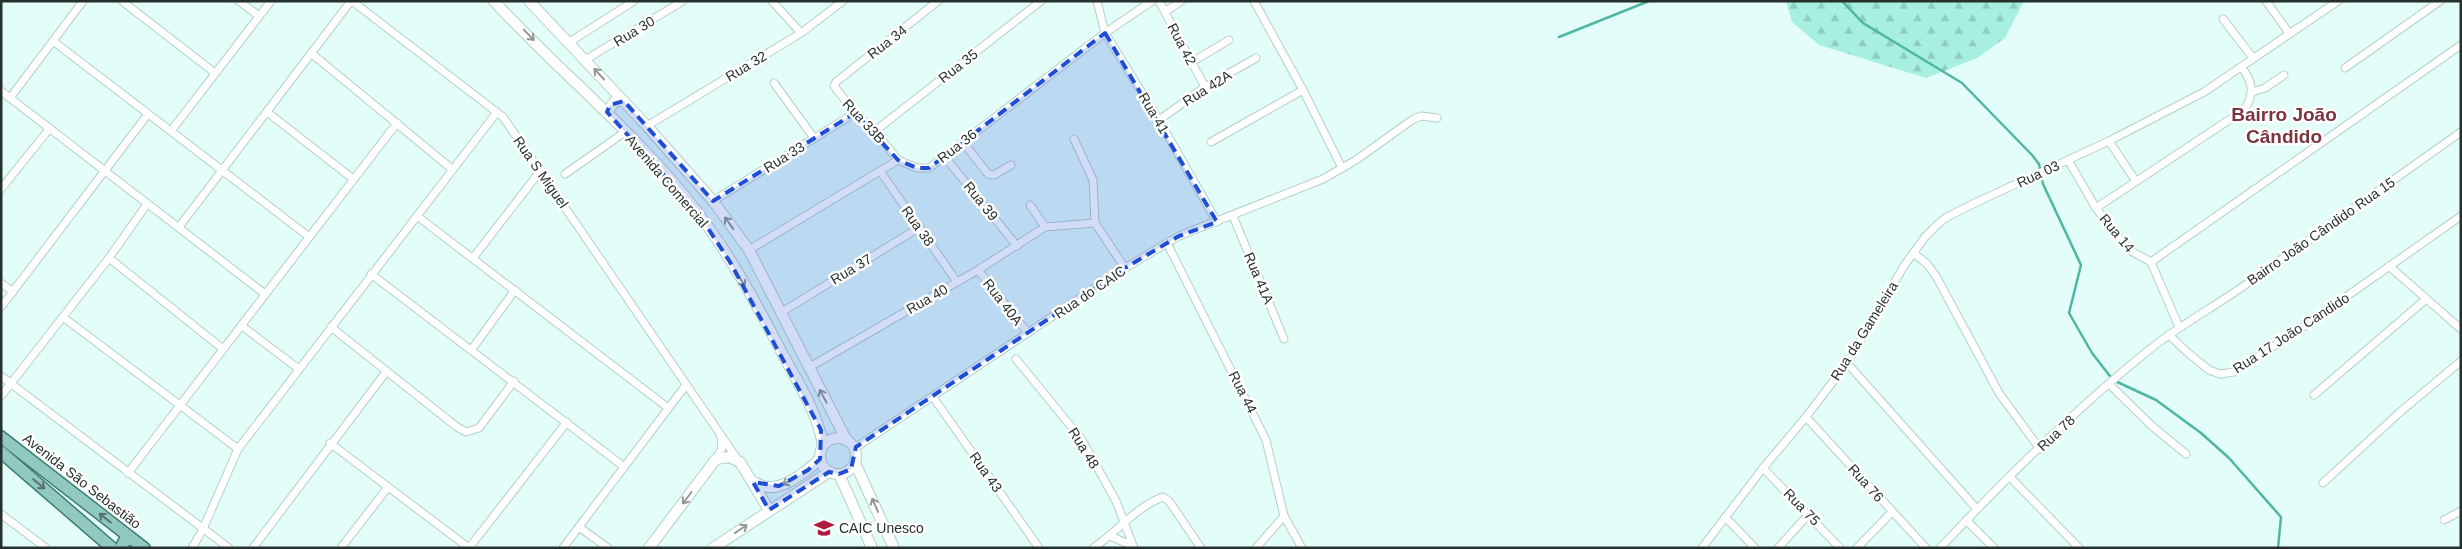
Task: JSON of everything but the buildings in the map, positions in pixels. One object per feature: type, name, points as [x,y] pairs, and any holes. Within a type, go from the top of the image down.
[{"type":"main road","name":"Avenida São Sebastião","points":[[1,437],[144,548]]},
{"type":"main road","name":"Avenida São Sebastião","points":[[1,452],[112,548]]},
{"type":"main road","points":[[121,548],[126,540],[131,539]]},
{"type":"street","points":[[10,98],[83,1]]},
{"type":"street","points":[[122,1],[215,73]]},
{"type":"street","points":[[239,1],[259,16]]},
{"type":"street","points":[[171,131],[271,1]]},
{"type":"street","points":[[179,227],[352,1]]},
{"type":"street","name":"Rua S Miguel","points":[[352,1],[497,112],[541,170],[740,462]]},
{"type":"street","name":"Avenida Comercial","points":[[494,1],[607,112],[698,213],[735,270],[806,396],[820,430],[823,445]]},
{"type":"street","name":"Avenida Comercial","points":[[529,1],[647,126],[713,201],[749,250],[846,439]]},
{"type":"street","points":[[568,43],[634,1]]},
{"type":"street","name":"Rua 30","points":[[586,60],[682,1]]},
{"type":"street","points":[[772,1],[801,33]]},
{"type":"street","name":"Rua 32","points":[[647,126],[801,33],[842,1]]},
{"type":"street","name":"Rua 34","points":[[836,82],[938,1]]},
{"type":"street","name":"Rua 35","points":[[875,131],[1041,1]]},
{"type":"street","name":"Rua 41","points":[[1097,1],[1105,33],[1159,120],[1217,222]]},
{"type":"street","name":"Rua 36","points":[[898,160],[923,169],[929,168],[1105,33],[1152,1]]},
{"type":"street","name":"Rua 42","points":[[1158,1],[1205,87]]},
{"type":"street","points":[[1165,12],[1181,1]]},
{"type":"street","points":[[1254,1],[1303,90],[1342,168],[1412,120],[1421,116],[1436,118]]},
{"type":"street","points":[[2266,1],[2289,33]]},
{"type":"street","name":"Rua 03","points":[[2009,187],[2110,141],[2204,92],[2338,1]]},
{"type":"street","points":[[2345,68],[2440,1]]},
{"type":"street","points":[[2223,19],[2253,58]]},
{"type":"street","points":[[1192,62],[1230,40]]},
{"type":"street","points":[[53,41],[308,236]]},
{"type":"street","points":[[2180,327],[2151,262],[2461,44]]},
{"type":"street","points":[[311,53],[452,169]]},
{"type":"street","name":"Rua 42A","points":[[1159,120],[1205,87],[1256,58]]},
{"type":"street","points":[[2096,208],[2135,180],[2232,120],[2244,110],[2252,92],[2251,80],[2241,67]]},
{"type":"street","points":[[2252,92],[2265,88],[2284,75]]},
{"type":"street","name":"Rua 33B","points":[[836,82],[836,90],[855,113],[875,131],[898,160]]},
{"type":"street","points":[[774,83],[814,138]]},
{"type":"street","points":[[1211,142],[1303,90]]},
{"type":"street","points":[[1,91],[265,294]]},
{"type":"street","points":[[607,112],[615,101],[624,101]]},
{"type":"street","points":[[266,112],[352,178]]},
{"type":"street","points":[[192,548],[203,529],[238,449],[497,112]]},
{"type":"street","name":"Rua 33","points":[[713,201],[855,113]]},
{"type":"street","points":[[1,307],[106,172],[148,114]]},
{"type":"street","points":[[128,473],[242,326],[352,178],[397,123]]},
{"type":"street","points":[[2,187],[50,128]]},
{"type":"street","points":[[565,174],[625,132]]},
{"type":"street","name":"Bairro João Cândido Rua 15","points":[[2180,327],[2240,289],[2461,132]]},
{"type":"street","points":[[1074,139],[1093,180],[1095,223],[1125,268]]},
{"type":"street","points":[[2110,141],[2135,180]]},
{"type":"street","points":[[963,142],[988,174],[994,175],[1011,165]]},
{"type":"street","points":[[652,160],[662,155],[665,147]]},
{"type":"street","name":"Rua 39","points":[[944,156],[1017,246]]},
{"type":"street","points":[[749,250],[898,160]]},
{"type":"street","name":"Rua 14","points":[[2068,160],[2096,208],[2131,251],[2151,262]]},
{"type":"street","name":"Rua do CAIC","points":[[855,448],[1125,268],[1167,243],[1323,179],[1342,168]]},
{"type":"street","points":[[472,258],[541,170]]},
{"type":"street","name":"Rua 38","points":[[880,171],[957,282]]},
{"type":"street","name":"Rua da Gameleira","points":[[1702,548],[1763,468],[1806,418],[1847,363],[1904,266],[1925,237],[1947,217],[2009,187]]},
{"type":"street","points":[[1,396],[109,258],[147,204]]},
{"type":"street","points":[[1030,205],[1045,227]]},
{"type":"street","points":[[417,216],[668,407]]},
{"type":"street","name":"Rua 41A","points":[[1233,216],[1284,339]]},
{"type":"street","name":"Rua 17 João Candido","points":[[2169,335],[2188,354],[2209,370],[2220,374],[2234,372],[2461,216]]},
{"type":"street","name":"Rua 40","points":[[808,368],[978,270],[1045,227],[1095,223]]},
{"type":"street","name":"Rua 37","points":[[782,312],[920,227]]},
{"type":"street","name":"Rua 44","points":[[1167,243],[1266,440],[1284,516],[1302,548]]},
{"type":"street","points":[[1914,253],[1927,264],[1936,276],[1999,394],[2040,449]]},
{"type":"street","points":[[109,258],[223,349]]},
{"type":"street","points":[[2389,266],[2425,300],[2461,329]]},
{"type":"street","name":"Rua 40A","points":[[978,270],[1028,333]]},
{"type":"street","points":[[371,274],[624,466]]},
{"type":"street","points":[[1,283],[13,292]]},
{"type":"street","points":[[472,349],[515,290]]},
{"type":"street","points":[[2314,395],[2425,300]]},
{"type":"street","points":[[63,317],[238,449]]},
{"type":"street","points":[[242,326],[299,369]]},
{"type":"street","points":[[331,327],[457,428],[466,432],[479,428],[514,381]]},
{"type":"street","name":"Rua 78","points":[[1940,548],[1977,509],[2109,384],[2180,327]]},
{"type":"street","points":[[787,362],[787,352],[790,350],[794,349],[801,354]]},
{"type":"street","name":"Rua 48","points":[[1016,359],[1082,440],[1116,501],[1134,547]]},
{"type":"street","points":[[2323,483],[2399,413],[2461,361]]},
{"type":"street","points":[[1847,363],[1977,509]]},
{"type":"street","points":[[253,548],[330,443],[386,372]]},
{"type":"street","points":[[1,376],[229,548]]},
{"type":"street","points":[[2109,384],[2152,426],[2186,454]]},
{"type":"street","points":[[563,548],[686,385]]},
{"type":"street","name":"Rua 43","points":[[933,397],[1039,548]]},
{"type":"street","name":"Rua 76","points":[[1806,418],[1926,548]]},
{"type":"street","points":[[330,443],[469,548],[567,422]]},
{"type":"street","points":[[652,546],[716,459],[722,448],[721,434]]},
{"type":"street","points":[[872,548],[834,473],[823,466],[820,459],[823,445],[834,438],[846,439],[855,448],[855,463],[894,548]]},
{"type":"street","points":[[716,459],[729,457],[740,462],[769,510]]},
{"type":"street","points":[[753,482],[767,488],[779,486],[808,470],[820,459]]},
{"type":"street","points":[[712,548],[769,510],[834,473],[852,468],[855,463]]},
{"type":"street","name":"Rua 75","points":[[1763,468],[1840,548]]},
{"type":"street","points":[[2010,477],[2078,548]]},
{"type":"street","points":[[344,547],[388,486]]},
{"type":"street","points":[[1092,548],[1158,499],[1166,498],[1201,548]]},
{"type":"street","points":[[2444,520],[2461,511]]},
{"type":"street","points":[[1857,548],[1892,512]]},
{"type":"street","points":[[1,514],[46,548]]},
{"type":"street","points":[[1780,546],[1809,514]]},
{"type":"street","points":[[1256,548],[1284,516]]},
{"type":"street","points":[[1725,516],[1755,548]]},
{"type":"street","points":[[1966,520],[1994,548]]},
{"type":"street","points":[[579,527],[608,548]]},
{"type":"street","points":[[1110,536],[1134,547]]},
{"type":"highlighted area","points":[[1105,33],[1217,222],[1179,236],[1125,268],[856,447],[851,469],[839,474],[829,472],[769,510],[753,482],[779,486],[808,470],[820,459],[821,430],[730,262],[698,213],[607,112],[610,105],[624,101],[713,201],[855,113],[898,160],[917,168],[929,168]]},
{"type":"green space","points":[[1786,1],[2024,1],[2005,38],[1977,58],[1926,78],[1819,45],[1792,22]]},
{"type":"waterway","points":[[1559,37],[1649,1]]},
{"type":"waterway","points":[[1842,1],[1863,23],[1962,83],[2032,155],[2039,164],[2043,184],[2081,265],[2069,313],[2092,353],[2113,380],[2156,400],[2201,433],[2229,458],[2281,517],[2278,548]]},
{"type":"place","name":"CAIC Unesco","points":[[824,528]]},
{"type":"district","name":"Bairro João Cândido","points":[[2284,125]]}]
